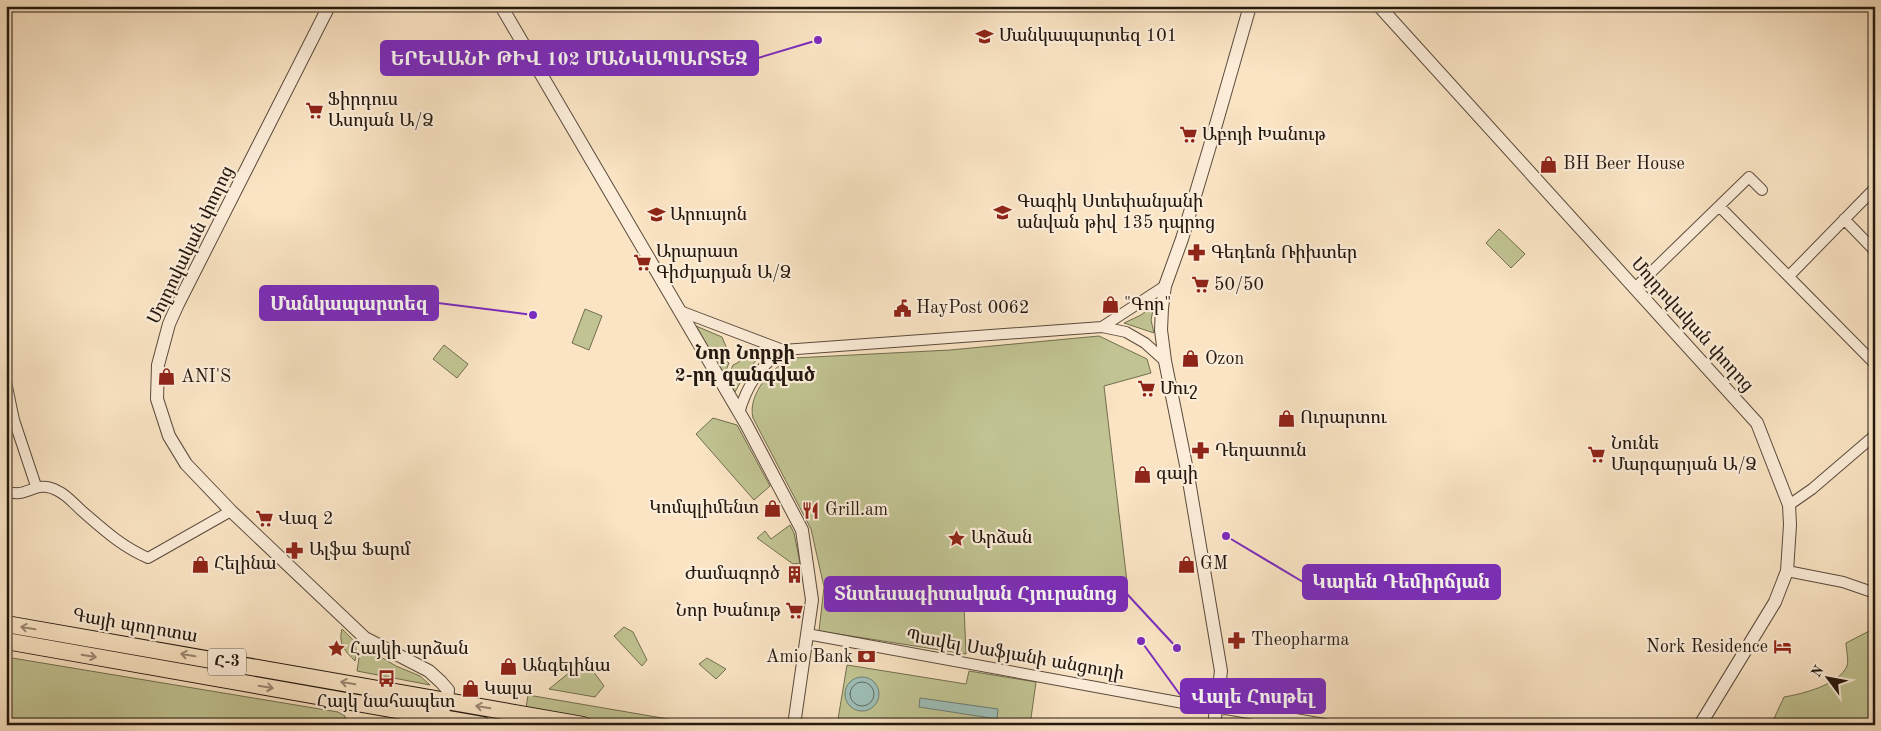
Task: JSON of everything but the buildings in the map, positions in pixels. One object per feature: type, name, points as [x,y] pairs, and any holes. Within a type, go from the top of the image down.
[{"type":"main road","name":"Գայի պողոտա","points":[[6,624],[583,725]]},
{"type":"main road","name":"Հ-3","points":[[6,641],[437,721],[482,725]]},
{"type":"street","name":"Մոլդովական փողոց","points":[[329,6],[178,304],[158,365],[157,399],[169,436],[186,464],[232,511],[365,638],[429,671],[442,682],[448,690],[448,701]]},
{"type":"street","points":[[501,6],[680,310],[739,413],[802,530],[812,600],[794,725]]},
{"type":"street","points":[[1214,725],[1221,671],[1161,330],[1165,286],[1182,239],[1250,6]]},
{"type":"street","name":"Մոլդովական փողոց","points":[[1378,6],[1757,423],[1789,505],[1790,525],[1787,571],[1775,602],[1700,725]]},
{"type":"street","points":[[1636,288],[1749,178],[1762,190]]},
{"type":"street","points":[[1789,276],[1875,188]]},
{"type":"street","points":[[1720,206],[1875,364]]},
{"type":"street","points":[[1844,220],[1875,251]]},
{"type":"street","points":[[1102,327],[1165,286]]},
{"type":"street","points":[[680,310],[783,350],[1102,327],[1126,332],[1145,343],[1165,361]]},
{"type":"street","points":[[739,413],[751,382],[761,368],[783,350]]},
{"type":"street","points":[[6,382],[14,420],[36,486]]},
{"type":"street","points":[[1789,505],[1812,489],[1875,436]]},
{"type":"street","points":[[6,491],[20,494],[36,486],[51,487],[60,491],[118,542],[148,558],[232,511]]},
{"type":"street","points":[[1787,571],[1843,582],[1875,593]]},
{"type":"street","name":"Պավել Սաֆյանի անցուղի","points":[[807,634],[1216,708]]},
{"type":"street","points":[[437,721],[448,701]]},
{"type":"street","points":[[1216,708],[1226,708],[1324,725]]},
{"type":"green space","points":[[1499,229],[1525,254],[1511,268],[1486,243]]},
{"type":"green space","points":[[1154,305],[1151,320],[1154,333],[1124,323],[1141,315]]},
{"type":"green space","points":[[585,309],[602,316],[589,350],[572,343]]},
{"type":"green space","points":[[696,326],[722,337],[727,349],[725,353],[726,360],[729,363],[724,375]]},
{"type":"green space","points":[[1099,336],[1147,359],[1151,373],[1104,386],[1127,582],[1052,598],[964,606],[966,654],[819,631],[824,587],[811,529],[753,418],[754,400],[763,382],[770,374],[777,367],[794,358],[950,350]]},
{"type":"green space","points":[[444,345],[468,364],[457,378],[433,359]]},
{"type":"green space","points":[[751,350],[762,354],[746,372],[735,392],[727,379],[733,365],[739,362],[742,354]]},
{"type":"green space","points":[[713,418],[737,425],[770,486],[754,500],[696,434]]},
{"type":"green space","points":[[790,525],[794,533],[800,563],[793,564],[757,538],[765,531],[771,539]]},
{"type":"green space","points":[[624,627],[633,632],[647,660],[642,666],[614,636]]},
{"type":"green space","points":[[1875,628],[1875,725],[1771,725],[1784,697],[1819,688],[1843,673],[1847,666],[1848,658],[1846,643]]},
{"type":"green space","points":[[342,629],[356,646],[355,661],[343,647],[341,639]]},
{"type":"green space","points":[[361,645],[396,666],[420,676],[430,685],[357,671]]},
{"type":"green space","points":[[6,657],[338,712],[345,716],[346,725],[6,725]]},
{"type":"green space","points":[[707,658],[726,669],[716,679],[699,664]]},
{"type":"green space","points":[[585,660],[604,686],[595,697],[549,689]]},
{"type":"green space","points":[[847,665],[966,684],[969,671],[1036,682],[1030,725],[900,725],[879,721],[878,725],[837,725]]},
{"type":"green space","points":[[528,695],[703,725],[626,725],[526,708]]},
{"type":"water","points":[[862,677],[869,678],[874,682],[878,687],[878,701],[874,706],[869,710],[862,711],[855,710],[850,706],[846,701],[845,694],[846,687],[850,682],[855,678]]},
{"type":"water","points":[[920,698],[998,709],[997,719],[919,707]]},
{"type":"place","name":"Մանկապարտեզ 101","points":[[985,36]]},
{"type":"place","name":"ԵՐԵՎԱՆԻ ԹԻՎ 102 ՄԱՆԿԱՊԱՐՏԵԶ","points":[[818,40]]},
{"type":"place","name":"Ֆիրդուս Ասոյան Ա/Ձ","points":[[314,110]]},
{"type":"place","name":"Աբոյի Խանութ","points":[[1188,135]]},
{"type":"place","name":"BH Beer House","points":[[1549,164]]},
{"type":"place","name":"Գագիկ Ստեփանյանի անվան թիվ 135 դպրոց","points":[[1003,212]]},
{"type":"place","name":"Արուսյոն","points":[[656,215]]},
{"type":"place","name":"Գեդեոն Ռիխտեր","points":[[1197,253]]},
{"type":"place","name":"Արարատ Գիժլարյան Ա/Ձ","points":[[642,262]]},
{"type":"place","name":"50/50","points":[[1200,285]]},
{"type":"place","name":"\"Գոր\"","points":[[1110,305]]},
{"type":"place","name":"HayPost 0062","points":[[902,308]]},
{"type":"place","name":"Մանկապարտեզ","points":[[533,315]]},
{"type":"place","name":"Ozon","points":[[1191,359]]},
{"type":"place","name":"ANI'S","points":[[167,377]]},
{"type":"place","name":"Մուշ","points":[[1146,389]]},
{"type":"place","name":"Ուրարտու","points":[[1286,418]]},
{"type":"place","name":"Դեղատուն","points":[[1201,451]]},
{"type":"place","name":"Նունե Մարգարյան Ա/Ձ","points":[[1597,454]]},
{"type":"place","name":"գայի","points":[[1142,474]]},
{"type":"place","name":"Կոմպլիմենտ","points":[[773,508]]},
{"type":"place","name":"Grill.am","points":[[811,510]]},
{"type":"place","name":"Վազ 2","points":[[264,519]]},
{"type":"place","name":"Կարեն Դեմիրճյան","points":[[1226,536]]},
{"type":"place","name":"Արձան","points":[[957,538]]},
{"type":"place","name":"Ալֆա Ֆարմ","points":[[295,550]]},
{"type":"place","name":"Հելինա","points":[[200,564]]},
{"type":"place","name":"GM","points":[[1186,564]]},
{"type":"place","name":"Ժամագործ","points":[[794,574]]},
{"type":"place","name":"Նոր Խանութ","points":[[795,611]]},
{"type":"place","name":"Theopharma","points":[[1237,640]]},
{"type":"place","name":"Վալե Հոսթել","points":[[1141,641]]},
{"type":"place","name":"Nork Residence","points":[[1782,647]]},
{"type":"place","name":"Տնտեսագիտական Հյուրանոց","points":[[1177,648]]},
{"type":"place","name":"Հայկի արձան","points":[[336,649]]},
{"type":"place","name":"Amio Bank","points":[[867,657]]},
{"type":"place","name":"Անգելինա","points":[[508,666]]},
{"type":"place","name":"Հայկ նահապետ","points":[[386,679]]},
{"type":"place","name":"Կալա","points":[[470,689]]},
{"type":"district","name":"Նոր Նորքի 2-րդ զանգված","points":[[745,365]]}]
